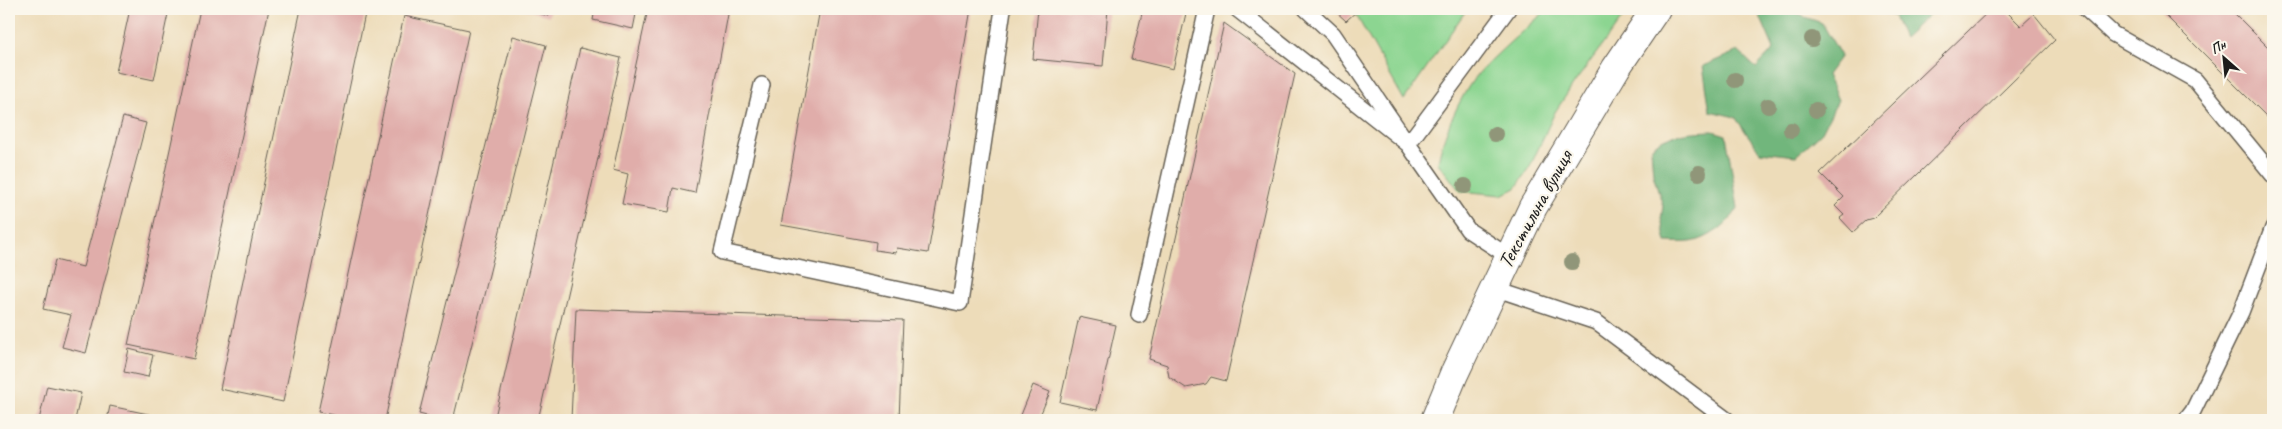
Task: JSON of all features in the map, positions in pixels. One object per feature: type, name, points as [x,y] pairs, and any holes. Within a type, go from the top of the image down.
[{"type":"street","name":"Текстильна вулиця","points":[[1435,420],[1508,256],[1533,207],[1616,68],[1656,9]]},
{"type":"lane","points":[[762,85],[722,252],[960,303],[1003,9]]},
{"type":"lane","points":[[1139,315],[1207,9]]},
{"type":"lane","points":[[1237,9],[1408,144]]},
{"type":"lane","points":[[1306,9],[1333,34],[1468,230],[1508,256]]},
{"type":"lane","points":[[1408,144],[1508,9]]},
{"type":"lane","points":[[2086,9],[2113,34],[2195,80],[2273,175]]},
{"type":"lane","points":[[2186,420],[2193,411],[2241,312],[2273,228]]},
{"type":"lane","points":[[1494,288],[1596,322],[1727,420]]},
{"type":"green space","points":[[1359,9],[1467,9],[1404,100],[1355,13]]},
{"type":"green space","points":[[1548,9],[1629,9],[1555,112],[1529,169],[1516,188],[1502,195],[1460,191],[1438,163],[1447,130],[1458,105],[1477,75]]},
{"type":"green space","points":[[1757,9],[1794,9],[1799,15],[1822,23],[1841,56],[1827,75],[1838,100],[1822,132],[1796,156],[1760,152],[1735,117],[1710,111],[1703,66],[1738,51],[1756,68],[1774,49]]},
{"type":"green space","points":[[1867,9],[1954,9],[1931,13],[1904,38],[1894,16]]},
{"type":"green space","points":[[1713,131],[1726,135],[1738,208],[1724,225],[1704,238],[1690,242],[1666,242],[1661,219],[1663,206],[1653,174],[1651,148],[1672,136]]},
{"type":"building","points":[[130,9],[169,9],[154,80],[116,72]]},
{"type":"building","points":[[200,9],[269,9],[194,359],[128,345]]},
{"type":"building","points":[[301,9],[366,9],[283,402],[220,389]]},
{"type":"building","points":[[523,9],[550,9],[549,16]]},
{"type":"building","points":[[595,9],[637,9],[633,29],[593,20]]},
{"type":"building","points":[[648,9],[729,9],[695,193],[673,188],[669,212],[622,204],[628,174],[613,170]]},
{"type":"building","points":[[820,9],[971,9],[928,253],[897,248],[896,253],[875,250],[876,242],[781,225]]},
{"type":"building","points":[[1038,9],[1108,9],[1103,66],[1033,59]]},
{"type":"building","points":[[1143,9],[1187,9],[1173,69],[1131,59]]},
{"type":"building","points":[[1333,9],[1359,9],[1346,21]]},
{"type":"building","points":[[1991,9],[2004,9],[2021,26],[2034,14],[2055,40],[1873,218],[1866,220],[1853,232],[1840,218],[1844,215],[1835,206],[1844,197],[1820,173]]},
{"type":"building","points":[[2159,9],[2230,9],[2273,52],[2273,123]]},
{"type":"building","points":[[404,16],[469,30],[385,420],[358,420],[318,412]]},
{"type":"building","points":[[1224,23],[1295,74],[1226,381],[1211,377],[1206,384],[1186,388],[1169,377],[1167,365],[1149,359]]},
{"type":"building","points":[[513,36],[546,45],[453,420],[442,420],[419,414]]},
{"type":"building","points":[[580,48],[621,58],[538,420],[507,420],[495,417]]},
{"type":"building","points":[[123,117],[146,123],[86,353],[62,347],[71,315],[43,309],[55,260],[83,267]]},
{"type":"building","points":[[576,309],[903,320],[899,420],[571,420]]},
{"type":"building","points":[[1079,317],[1116,325],[1097,410],[1060,402]]},
{"type":"building","points":[[129,349],[153,355],[148,377],[124,372]]},
{"type":"building","points":[[1033,385],[1050,392],[1038,420],[1019,420]]},
{"type":"building","points":[[47,386],[81,393],[75,420],[39,420]]},
{"type":"building","points":[[110,406],[172,419],[172,420],[107,420]]},
{"type":"railway","points":[[9,16],[10,9]]}]
